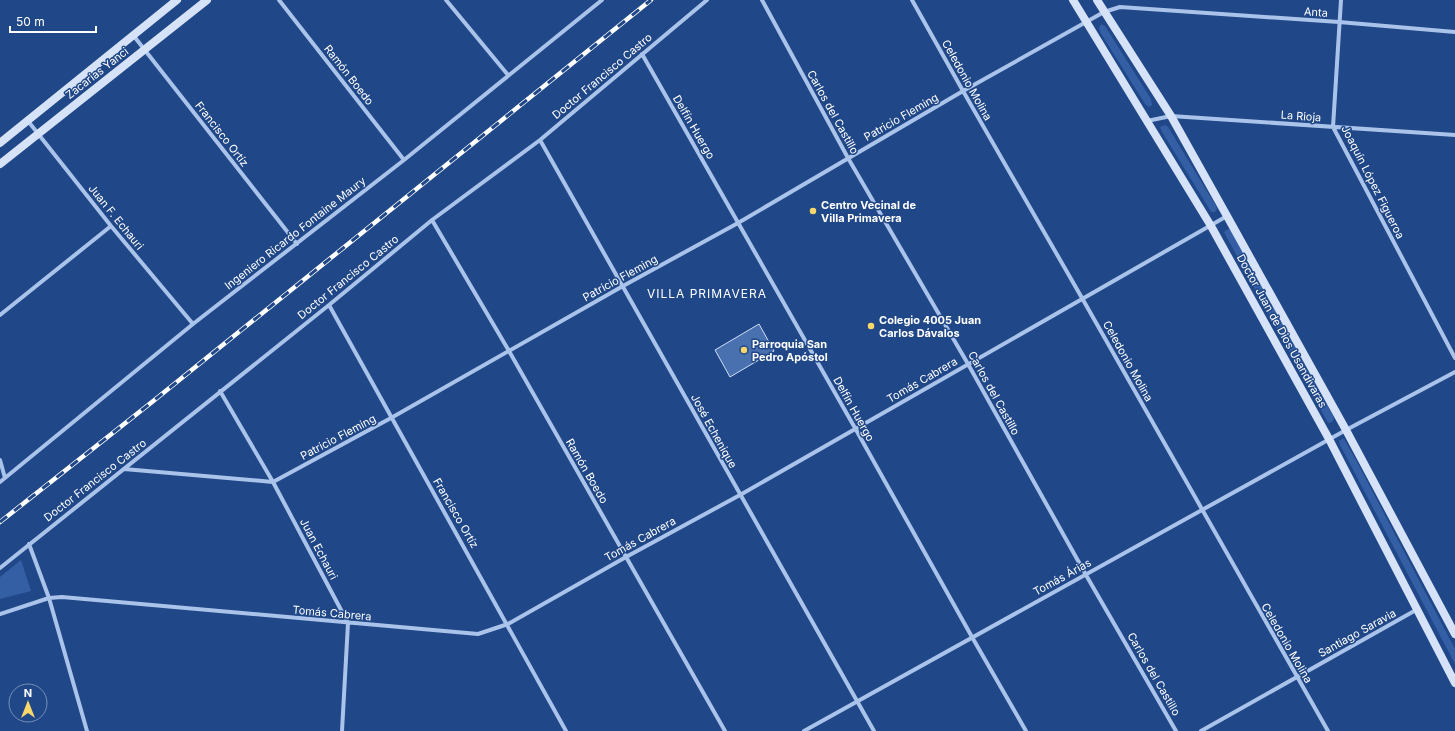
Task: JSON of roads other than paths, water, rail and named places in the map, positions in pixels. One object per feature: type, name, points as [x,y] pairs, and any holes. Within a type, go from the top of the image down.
[{"type":"main road","name":"Zacarias Yanci","points":[[0,143],[177,0]]},
{"type":"main road","name":"Zacarias Yanci","points":[[0,164],[207,0]]},
{"type":"main road","name":"Doctor Juan de Dios Usandivaras","points":[[1073,0],[1211,226],[1329,439],[1455,683]]},
{"type":"main road","name":"Doctor Juan de Dios Usandivaras","points":[[1096,0],[1170,116],[1227,216],[1346,430],[1455,634]]},
{"type":"street","name":"Ramón Boedo","points":[[279,0],[404,160]]},
{"type":"street","points":[[446,0],[508,75]]},
{"type":"street","name":"Ingeniero Ricardo Fontaine Maury","points":[[0,482],[193,324],[404,160],[602,0]]},
{"type":"street","name":"Doctor Francisco Castro","points":[[0,568],[432,220],[540,140],[706,0]]},
{"type":"street","name":"Carlos del Castillo","points":[[762,0],[848,158],[968,364],[1086,575],[1176,731]]},
{"type":"street","name":"Celedonio Molina","points":[[912,0],[1328,731]]},
{"type":"street","name":"Joaquín López Figueroa","points":[[1341,0],[1333,127],[1455,358]]},
{"type":"street","name":"Anta","points":[[1104,12],[1120,7],[1339,22],[1455,32]]},
{"type":"street","name":"Patricio Fleming","points":[[273,482],[392,418],[623,286],[738,223],[963,91],[1104,12]]},
{"type":"street","name":"Francisco Ortíz","points":[[133,35],[297,244]]},
{"type":"street","name":"Delfín Huergo","points":[[642,54],[1026,731]]},
{"type":"street","name":"La Rioja","points":[[1147,121],[1170,116],[1455,135]]},
{"type":"street","name":"Juan F. Echauri","points":[[28,121],[111,226],[193,324]]},
{"type":"street","name":"José Echenique","points":[[540,140],[874,731]]},
{"type":"street","name":"Tomás Cabrera","points":[[0,614],[49,598],[62,597],[478,634],[508,624],[626,557],[740,495],[1227,216]]},
{"type":"street","name":"Ramón Boedo","points":[[432,220],[509,351],[725,731]]},
{"type":"street","points":[[0,315],[111,226]]},
{"type":"street","name":"Francisco Ortíz","points":[[328,305],[508,624],[566,731]]},
{"type":"street","name":"Tomás Árias","points":[[804,731],[1202,509],[1455,372]]},
{"type":"street","name":"Juan Echauri","points":[[220,391],[273,482],[348,623]]},
{"type":"street","points":[[0,460],[6,478]]},
{"type":"street","points":[[124,469],[273,482]]},
{"type":"street","points":[[29,544],[49,598],[87,731]]},
{"type":"street","name":"Santiago Saravia","points":[[1201,731],[1416,610]]},
{"type":"street","points":[[342,731],[348,623]]},
{"type":"railway","points":[[0,522],[152,402],[651,0]]},
{"type":"place","name":"Centro Vecinal de Villa Primavera","points":[[813,211]]},
{"type":"place","name":"Colegio 4005 Juan Carlos Dávalos","points":[[871,326]]},
{"type":"place","name":"Parroquia San Pedro Apóstol","points":[[744,350]]},
{"type":"district","name":"VILLA PRIMAVERA","points":[[707,294]]}]
